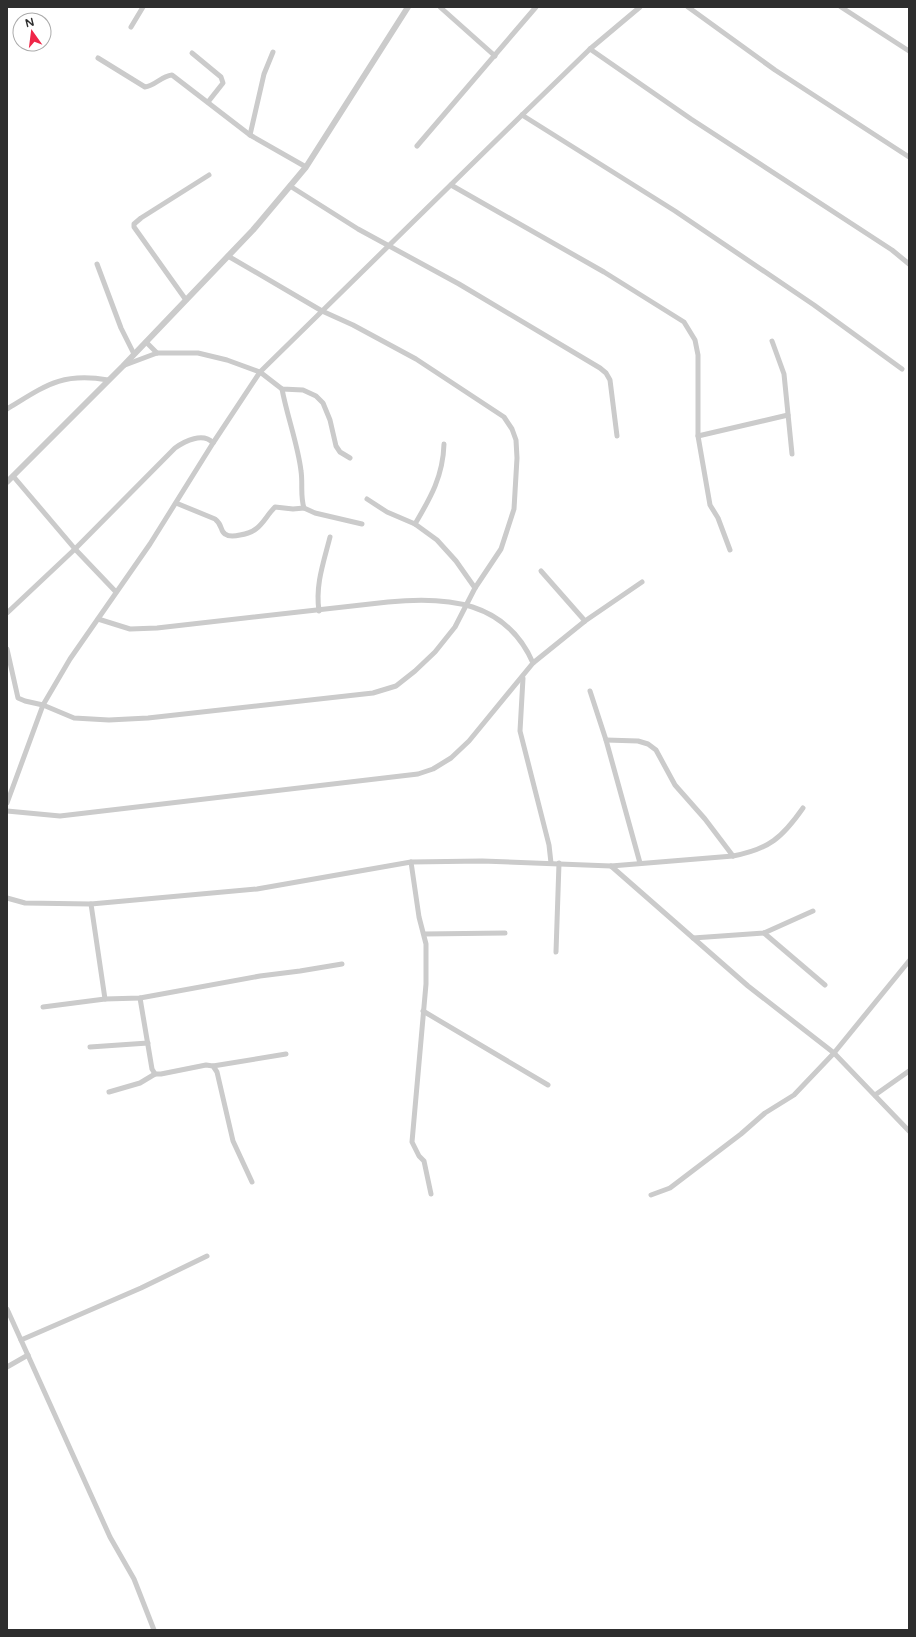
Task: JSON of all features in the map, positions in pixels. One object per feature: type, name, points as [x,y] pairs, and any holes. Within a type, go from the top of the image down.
[{"type":"street","points":[[130,27],[143,7]]},
{"type":"street","points":[[7,482],[123,366],[253,230],[306,167],[408,7]]},
{"type":"street","points":[[440,7],[495,56]]},
{"type":"street","points":[[417,146],[536,7]]},
{"type":"street","points":[[7,803],[43,705],[70,659],[150,544],[213,443],[260,372],[590,49],[640,7]]},
{"type":"street","points":[[688,7],[776,70],[909,157]]},
{"type":"street","points":[[841,7],[909,51]]},
{"type":"street","points":[[590,49],[691,118],[892,250],[909,264]]},
{"type":"street","points":[[192,52],[221,77],[223,83],[208,102]]},
{"type":"street","points":[[250,135],[264,74],[273,52]]},
{"type":"street","points":[[98,58],[145,87],[151,86],[160,79],[172,75],[250,135],[306,167]]},
{"type":"street","points":[[522,115],[675,211],[814,305],[902,369]]},
{"type":"street","points":[[186,300],[134,227],[134,224],[208,175]]},
{"type":"street","points":[[290,186],[389,246],[459,284],[600,368],[606,373],[610,380],[617,436]]},
{"type":"street","points":[[451,186],[604,272],[684,322],[695,340],[698,355],[698,436],[710,505],[718,518],[730,550]]},
{"type":"street","points":[[7,649],[18,698],[25,702],[43,705],[74,718],[109,720],[148,718],[373,693],[396,686],[435,652],[455,627],[475,588],[501,549],[514,509],[517,458],[516,440],[512,429],[504,417],[416,360],[353,325],[322,311],[228,256]]},
{"type":"street","points":[[97,264],[121,328],[134,354]]},
{"type":"street","points":[[772,341],[784,374],[792,454]]},
{"type":"street","points":[[146,342],[157,352]]},
{"type":"street","points":[[123,366],[157,352],[198,353],[227,360],[260,372],[282,389],[304,390],[316,396],[323,402],[330,420],[336,446],[340,452],[350,458]]},
{"type":"street","points":[[7,408],[42,388],[58,381],[78,378],[108,380]]},
{"type":"street","points":[[282,389],[285,408],[301,470],[302,502],[304,508]]},
{"type":"street","points":[[698,436],[788,415]]},
{"type":"street","points":[[7,613],[75,549],[175,448],[183,443],[195,439],[205,438],[209,439],[213,443]]},
{"type":"street","points":[[415,524],[429,500],[440,476],[444,444]]},
{"type":"street","points":[[13,476],[75,549],[116,592]]},
{"type":"street","points":[[368,499],[388,512],[415,524],[437,540],[456,561],[475,588]]},
{"type":"street","points":[[176,503],[216,519],[221,523],[222,532],[227,536],[248,534],[259,527],[276,507],[293,509],[304,508],[314,513],[362,524]]},
{"type":"street","points":[[318,611],[317,592],[330,537]]},
{"type":"street","points":[[541,571],[585,621]]},
{"type":"street","points":[[7,811],[60,816],[418,774],[433,769],[451,758],[469,741],[533,663],[585,621],[642,582]]},
{"type":"street","points":[[98,619],[130,629],[157,628],[413,600],[443,600],[467,605],[482,611],[505,625],[520,639],[533,663]]},
{"type":"street","points":[[523,677],[520,731],[549,845],[551,863]]},
{"type":"street","points":[[590,691],[606,740],[640,863]]},
{"type":"street","points":[[606,740],[638,741],[648,744],[656,750],[675,785],[705,819],[733,856]]},
{"type":"street","points":[[7,898],[25,903],[91,904],[257,889],[411,862],[482,861],[611,866],[733,856],[747,854],[773,842],[789,828],[803,808]]},
{"type":"street","points":[[411,862],[419,917],[424,934],[426,984],[415,1124],[412,1142],[419,1156],[424,1161],[431,1194]]},
{"type":"street","points":[[556,952],[559,863]]},
{"type":"street","points":[[611,866],[748,986],[834,1053],[909,1131]]},
{"type":"street","points":[[91,904],[105,999]]},
{"type":"street","points":[[693,938],[764,933],[813,910]]},
{"type":"street","points":[[424,934],[505,933]]},
{"type":"street","points":[[764,933],[825,985]]},
{"type":"street","points":[[651,1195],[670,1188],[765,1114],[794,1095],[834,1053],[909,961]]},
{"type":"street","points":[[43,1007],[105,999],[140,998],[260,976],[342,964]]},
{"type":"street","points":[[140,998],[152,1069],[155,1074]]},
{"type":"street","points":[[423,1011],[548,1085]]},
{"type":"street","points":[[90,1047],[148,1044]]},
{"type":"street","points":[[110,1092],[140,1083],[155,1074],[286,1054]]},
{"type":"street","points":[[213,1066],[217,1072],[234,1141],[252,1182]]},
{"type":"street","points":[[876,1095],[909,1071]]},
{"type":"street","points":[[21,1340],[141,1288],[207,1256]]},
{"type":"street","points":[[7,1309],[110,1537],[134,1579],[154,1630]]},
{"type":"street","points":[[7,1366],[28,1356]]}]
